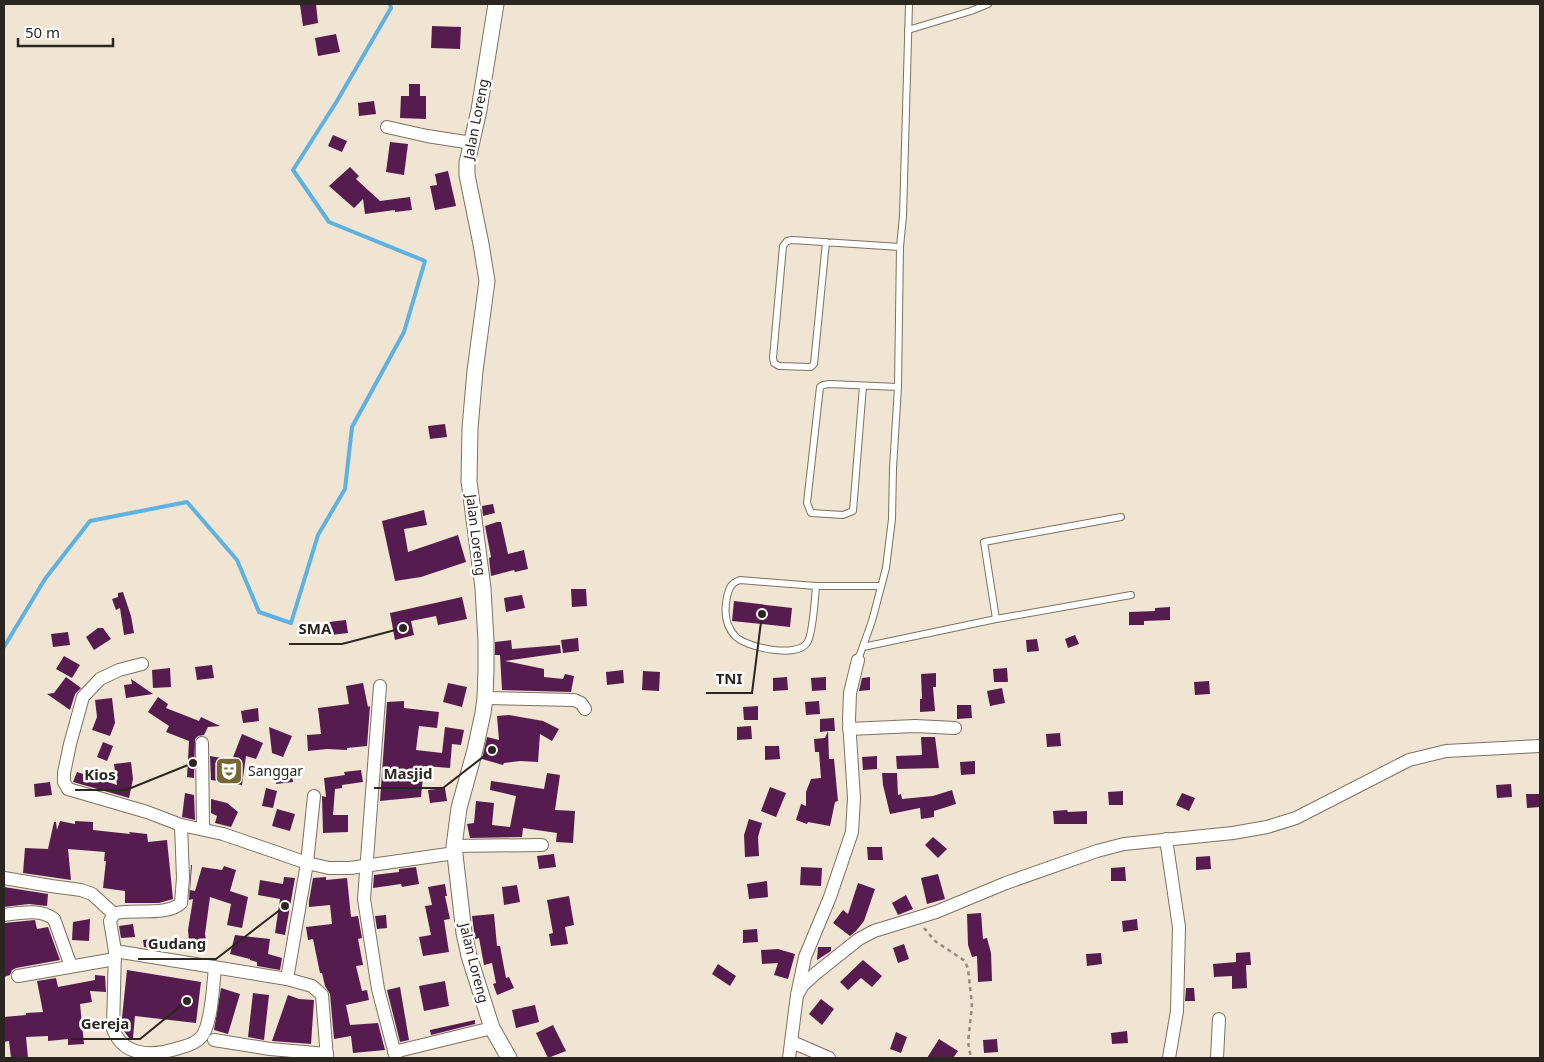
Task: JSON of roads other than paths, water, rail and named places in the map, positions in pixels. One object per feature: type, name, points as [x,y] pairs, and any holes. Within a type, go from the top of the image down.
[{"type":"street","name":"Jalan Loreng","points":[[496,4],[479,110],[467,163],[467,175],[487,281],[475,371],[470,428],[469,481],[483,588],[486,641],[485,698],[479,735],[459,808],[455,850],[467,948],[492,1028],[509,1058]]},
{"type":"street","points":[[387,127],[472,143]]},
{"type":"street","points":[[789,1058],[797,995],[805,957],[830,897],[852,832],[854,798],[849,729],[850,693],[858,660]]},
{"type":"street","points":[[142,664],[119,670],[100,679],[84,697],[70,744],[64,782],[66,787],[75,792],[182,825],[203,828],[223,834],[307,863],[339,869],[455,850],[542,845]]},
{"type":"street","points":[[380,686],[364,899],[378,989],[395,1055],[492,1028]]},
{"type":"street","points":[[485,698],[574,700],[581,703],[585,709]]},
{"type":"street","points":[[849,729],[915,726],[955,728]]},
{"type":"street","points":[[202,743],[203,828]]},
{"type":"street","points":[[797,995],[803,985],[859,939],[882,928],[917,919],[1006,883],[1096,851],[1124,844],[1233,833],[1267,827],[1314,810],[1389,769],[1432,753],[1540,746]]},
{"type":"street","points":[[287,979],[307,863],[314,796]]},
{"type":"street","points":[[182,825],[183,878],[181,903],[167,910],[124,911],[114,914],[110,921],[115,955],[113,1029],[116,1037],[133,1050],[143,1054],[156,1054],[192,1044],[202,1036],[207,1026],[215,968]]},
{"type":"street","points":[[1166,839],[1179,927],[1176,1011],[1169,1058]]},
{"type":"street","points":[[4,878],[81,890],[97,898],[114,914]]},
{"type":"street","points":[[4,915],[30,912],[49,915],[54,919],[71,966]]},
{"type":"street","points":[[18,976],[115,955],[287,979],[312,986],[322,995],[327,1056],[270,1054],[214,1040]]},
{"type":"street","points":[[1217,1058],[1219,1020]]},
{"type":"street","points":[[792,1042],[829,1058]]},
{"type":"lane","points":[[858,660],[872,621],[886,568],[892,519],[898,387],[900,247],[903,216],[909,4]]},
{"type":"lane","points":[[908,30],[988,4]]},
{"type":"lane","points":[[826,242],[814,364],[811,367],[779,366],[774,363],[773,358],[783,246],[787,241],[792,240],[826,242],[900,247]]},
{"type":"lane","points":[[863,386],[852,511],[843,515],[811,514],[807,503],[818,391],[823,385],[863,386],[898,387]]},
{"type":"lane","points":[[996,619],[984,542],[1121,517]]},
{"type":"lane","points":[[816,586],[810,635],[801,648],[766,650],[749,645],[736,637],[727,623],[724,612],[729,587],[734,582],[740,580],[816,586],[881,586]]},
{"type":"lane","points":[[863,647],[996,619],[1131,594]]},
{"type":"waterway","points":[[4,647],[45,579],[90,521],[187,502],[237,560],[259,612],[291,623],[318,535],[345,489],[352,427],[404,332],[425,261],[329,222],[293,170],[337,101],[391,8],[390,4]]},
{"type":"place","name":"TNI","points":[[762,614]]},
{"type":"place","name":"SMA","points":[[403,628]]},
{"type":"place","name":"Masjid","points":[[492,750]]},
{"type":"place","name":"Kios","points":[[193,763]]},
{"type":"place","name":"Sanggar","points":[[229,771]]},
{"type":"place","name":"Gudang","points":[[285,906]]},
{"type":"place","name":"Gereja","points":[[187,1001]]}]
